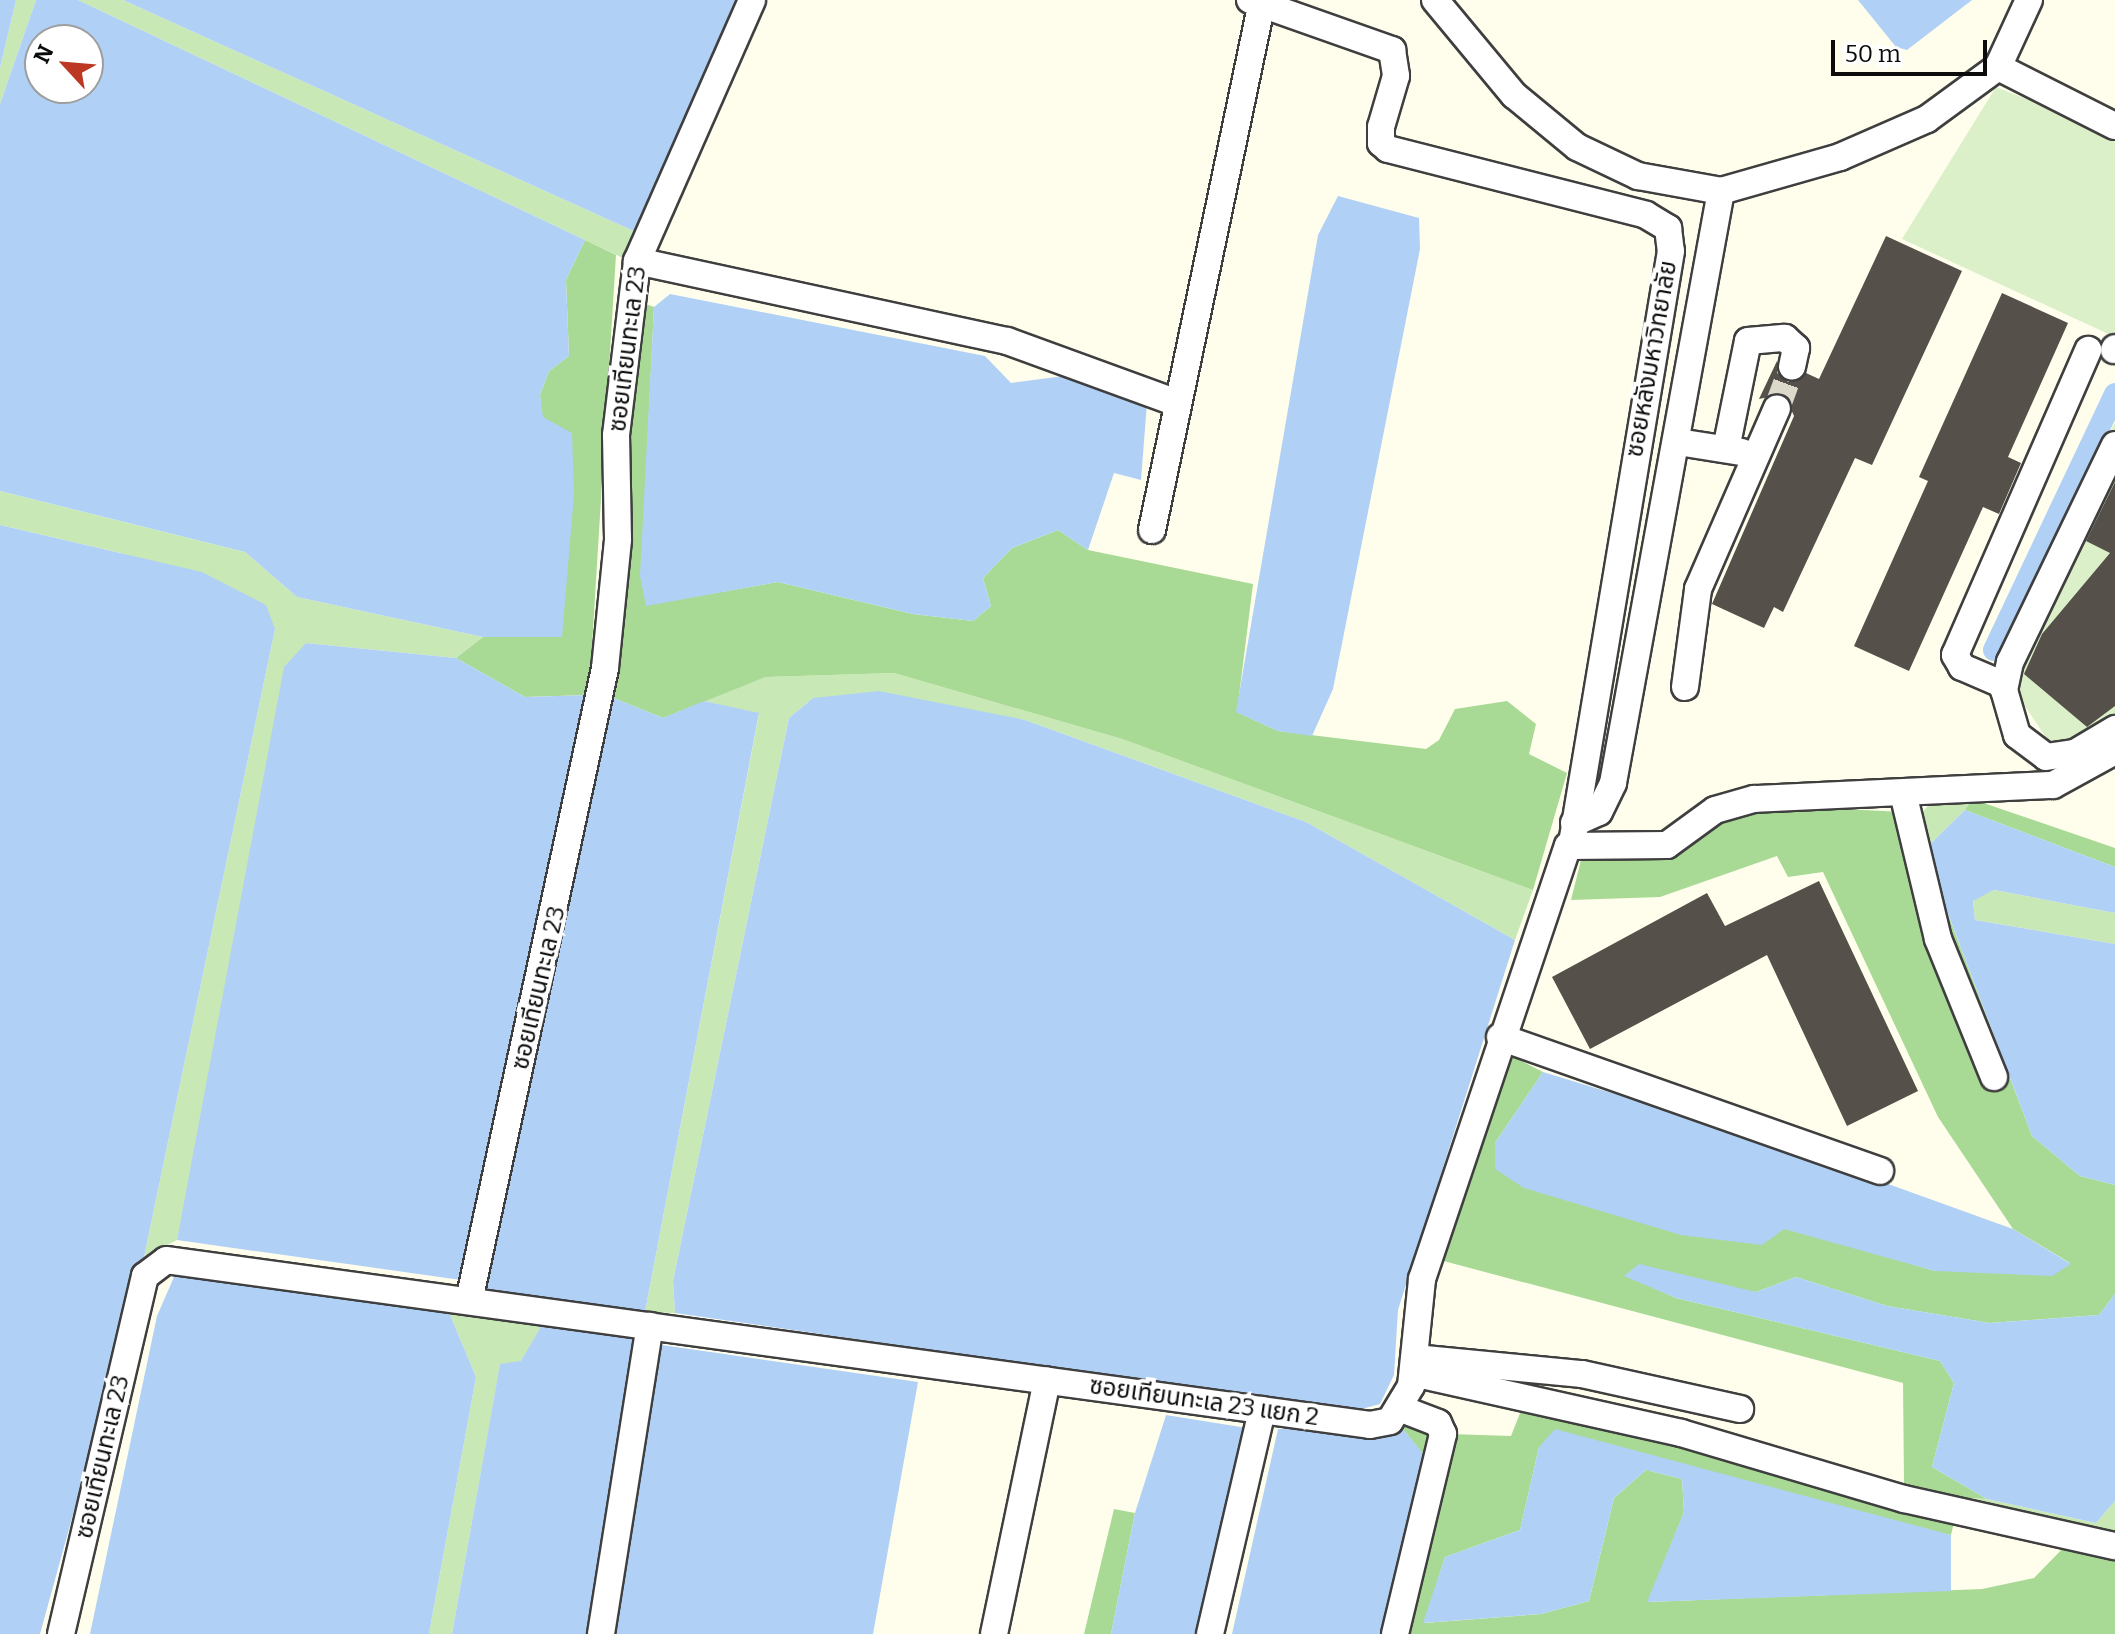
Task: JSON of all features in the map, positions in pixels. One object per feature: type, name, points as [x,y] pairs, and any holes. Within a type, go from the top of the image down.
[{"type":"street","name":"ซอยเทียนทะเล 23","points":[[61,1634],[145,1276],[154,1265],[177,1260],[469,1301],[605,668],[616,586],[616,435],[637,261],[752,0]]},
{"type":"street","points":[[1435,0],[1514,95],[1577,147],[1638,176],[1721,191],[1840,157],[1898,131],[1998,67],[2029,0]]},
{"type":"street","points":[[1152,530],[1255,3]]},
{"type":"street","name":"ซอยหลังมหาวิทยาลัย","points":[[1255,3],[1392,50],[1396,76],[1381,127],[1381,143],[1388,149],[1646,215],[1668,228],[1671,251],[1570,840]]},
{"type":"street","points":[[1998,67],[2115,126]]},
{"type":"street","points":[[1395,1634],[1443,1434],[1438,1423],[1401,1409],[1413,1365],[1422,1279],[1547,894],[1570,840],[1599,812],[1613,783],[1678,442],[1721,191]]},
{"type":"street","points":[[637,261],[1007,341],[1175,402]]},
{"type":"street","points":[[1726,449],[1748,341],[1785,338],[1796,348],[1792,367]]},
{"type":"street","points":[[2004,685],[1962,667],[1955,655],[2088,350]]},
{"type":"street","points":[[1685,687],[1698,589],[1777,408]]},
{"type":"street","points":[[1678,442],[1759,454]]},
{"type":"street","points":[[2115,445],[2004,685],[2017,735],[2037,754],[2075,753],[2115,729]]},
{"type":"street","points":[[1570,840],[1658,847],[1732,803],[2053,785],[2115,751]]},
{"type":"street","points":[[1903,793],[1938,939],[1994,1077]]},
{"type":"street","points":[[1500,1037],[1880,1171]]},
{"type":"street","name":"ซอยเทียนทะเล 23 แยก 2","points":[[469,1301],[1370,1425],[1390,1421],[1401,1409]]},
{"type":"street","points":[[601,1634],[650,1326]]},
{"type":"street","points":[[1413,1365],[1582,1374],[1740,1409]]},
{"type":"street","points":[[1413,1365],[1681,1433],[1904,1499],[2115,1546]]},
{"type":"street","points":[[994,1634],[1047,1380]]},
{"type":"street","points":[[1210,1634],[1262,1410]]},
{"type":"green space","points":[[16,0],[36,0],[28,24],[24,24],[24,35],[0,104],[0,68]]},
{"type":"green space","points":[[78,0],[123,0],[638,233],[625,259]]},
{"type":"green space","points":[[1996,87],[2115,134],[2115,337],[1902,239]]},
{"type":"green space","points":[[585,240],[616,255],[589,695],[525,697],[456,658],[483,637],[562,636],[540,395],[549,371],[569,356],[566,280]]},
{"type":"green space","points":[[635,300],[654,307],[641,576],[647,605],[778,582],[913,614],[973,621],[991,606],[983,578],[1012,548],[1058,530],[1088,550],[1253,584],[1237,712],[1278,731],[1426,749],[1439,740],[1455,709],[1507,701],[1536,724],[1529,754],[1567,773],[1533,890],[1122,739],[894,673],[766,677],[663,718],[606,695]]},
{"type":"green space","points":[[2115,422],[2115,723],[2053,748],[1999,667]]},
{"type":"green space","points":[[0,491],[245,552],[297,597],[483,637],[456,658],[306,643],[177,1240],[144,1257],[275,629],[125,554],[0,525]]},
{"type":"green space","points":[[894,673],[1122,739],[1533,890],[1515,940],[1306,822],[1025,720],[813,698],[789,718],[673,1281],[675,1313],[645,1312],[759,714],[704,701],[766,677]]},
{"type":"green space","points":[[1972,799],[1965,810],[1924,850],[1922,813],[1931,802]]},
{"type":"green space","points":[[1972,799],[2115,848],[2115,867],[1965,810]]},
{"type":"green space","points":[[1805,807],[1922,813],[1924,851],[2032,1136],[2080,1176],[2115,1185],[2115,1294],[2099,1315],[1990,1323],[1887,1306],[1796,1277],[1756,1292],[1625,1275],[1676,1298],[1940,1361],[1954,1383],[1932,1467],[1987,1499],[1930,1496],[1904,1484],[1903,1383],[1436,1259],[1510,1055],[1543,1072],[1495,1143],[1935,1271],[2070,1263],[2013,1229],[1938,1117],[1823,872],[1788,877],[1777,856],[1660,897],[1571,900],[1582,856],[1729,814]]},
{"type":"green space","points":[[1994,890],[2115,913],[2115,944],[1975,920],[1973,900]]},
{"type":"green space","points":[[448,1310],[543,1323],[521,1362],[500,1365],[452,1634],[429,1634],[476,1377]]},
{"type":"green space","points":[[1524,1403],[1958,1506],[1951,1535],[1539,1447],[1520,1530],[1445,1557],[1424,1623],[1541,1614],[1589,1601],[1614,1498],[1646,1470],[1682,1479],[1684,1512],[1648,1602],[1982,1589],[2034,1578],[2068,1543],[2115,1558],[2115,1634],[1380,1634],[1426,1458],[1402,1428],[1428,1405],[1450,1434],[1511,1436]]},
{"type":"green space","points":[[1925,1498],[1987,1499],[2096,1523],[2115,1501],[2115,1558]]},
{"type":"green space","points":[[1114,1509],[1135,1513],[1111,1634],[1084,1634]]},
{"type":"water","points":[[0,0],[16,0],[0,68]]},
{"type":"water","points":[[36,0],[78,0],[585,240],[566,280],[569,356],[549,371],[540,395],[543,417],[572,433],[574,494],[562,637],[483,637],[297,597],[245,552],[0,491],[0,104],[24,35],[24,104],[104,104],[104,24],[28,24]]},
{"type":"water","points":[[123,0],[736,0],[638,233]]},
{"type":"water","points":[[1858,0],[1972,0],[1907,50],[1896,47]]},
{"type":"water","points":[[1338,196],[1419,218],[1420,249],[1333,689],[1312,736],[1278,731],[1236,712],[1318,235]]},
{"type":"water","points":[[670,294],[985,356],[1011,383],[1064,376],[1147,403],[1141,480],[1114,473],[1088,550],[1058,530],[1012,548],[983,578],[991,606],[973,621],[913,614],[778,582],[646,606],[640,576],[654,307]]},
{"type":"water","points":[[0,525],[202,572],[266,605],[275,629],[144,1257],[40,1634],[0,1634]]},
{"type":"water","points":[[306,643],[456,658],[525,697],[589,695],[461,1280],[177,1240],[284,667]]},
{"type":"water","points":[[879,691],[1025,720],[1306,822],[1515,940],[1398,1310],[1394,1375],[1380,1404],[1354,1411],[675,1313],[673,1281],[789,718],[813,698]]},
{"type":"water","points":[[606,695],[663,718],[704,701],[759,713],[645,1312],[487,1289]]},
{"type":"water","points":[[1965,810],[2115,867],[2115,913],[1994,890],[1973,901],[1975,920],[2115,944],[2115,1185],[2080,1176],[2032,1136],[1924,850]]},
{"type":"water","points":[[1543,1072],[1769,1141],[2013,1229],[2071,1264],[2052,1276],[1935,1271],[1784,1229],[1762,1245],[1681,1235],[1524,1188],[1495,1169],[1495,1143]]},
{"type":"water","points":[[1639,1264],[1756,1292],[1796,1277],[1887,1306],[1990,1323],[2099,1315],[2115,1294],[2115,1501],[2096,1523],[1987,1499],[1932,1467],[1954,1383],[1940,1361],[1676,1298],[1624,1276]]},
{"type":"water","points":[[177,1270],[448,1310],[476,1377],[429,1634],[90,1634],[157,1316]]},
{"type":"water","points":[[543,1323],[638,1335],[587,1634],[452,1634],[500,1364],[521,1361]]},
{"type":"water","points":[[662,1345],[918,1382],[873,1634],[608,1634]]},
{"type":"water","points":[[1166,1415],[1247,1428],[1205,1634],[1111,1634],[1135,1513]]},
{"type":"water","points":[[1402,1428],[1426,1457],[1380,1634],[1232,1634],[1278,1429]]},
{"type":"water","points":[[1555,1429],[1951,1535],[1951,1591],[1647,1602],[1684,1512],[1682,1479],[1646,1470],[1614,1498],[1589,1601],[1541,1614],[1423,1623],[1445,1557],[1520,1530],[1539,1447]]},
{"type":"building","points":[[1886,236],[1962,271],[1872,465],[1855,458],[1783,612],[1774,607],[1764,628],[1712,604],[1794,416],[1784,394],[1759,399],[1777,361],[1777,373],[1788,382],[1806,373],[1819,379]]},
{"type":"building","points":[[2002,293],[2068,323],[2008,457],[2021,463],[1999,514],[1983,507],[1909,671],[1854,646],[1928,481],[1919,477]]},
{"type":"building","points":[[2115,482],[2115,706],[2087,727],[2024,674],[2042,634],[2110,553],[2086,541]]},
{"type":"building","points":[[1819,881],[1918,1091],[1847,1126],[1767,955],[1590,1049],[1552,977],[1707,893],[1725,926]]},
{"type":"waterway","points":[[1994,650],[2115,394]]},
{"type":"tunnel","points":[[1777,408],[1792,367]]}]
